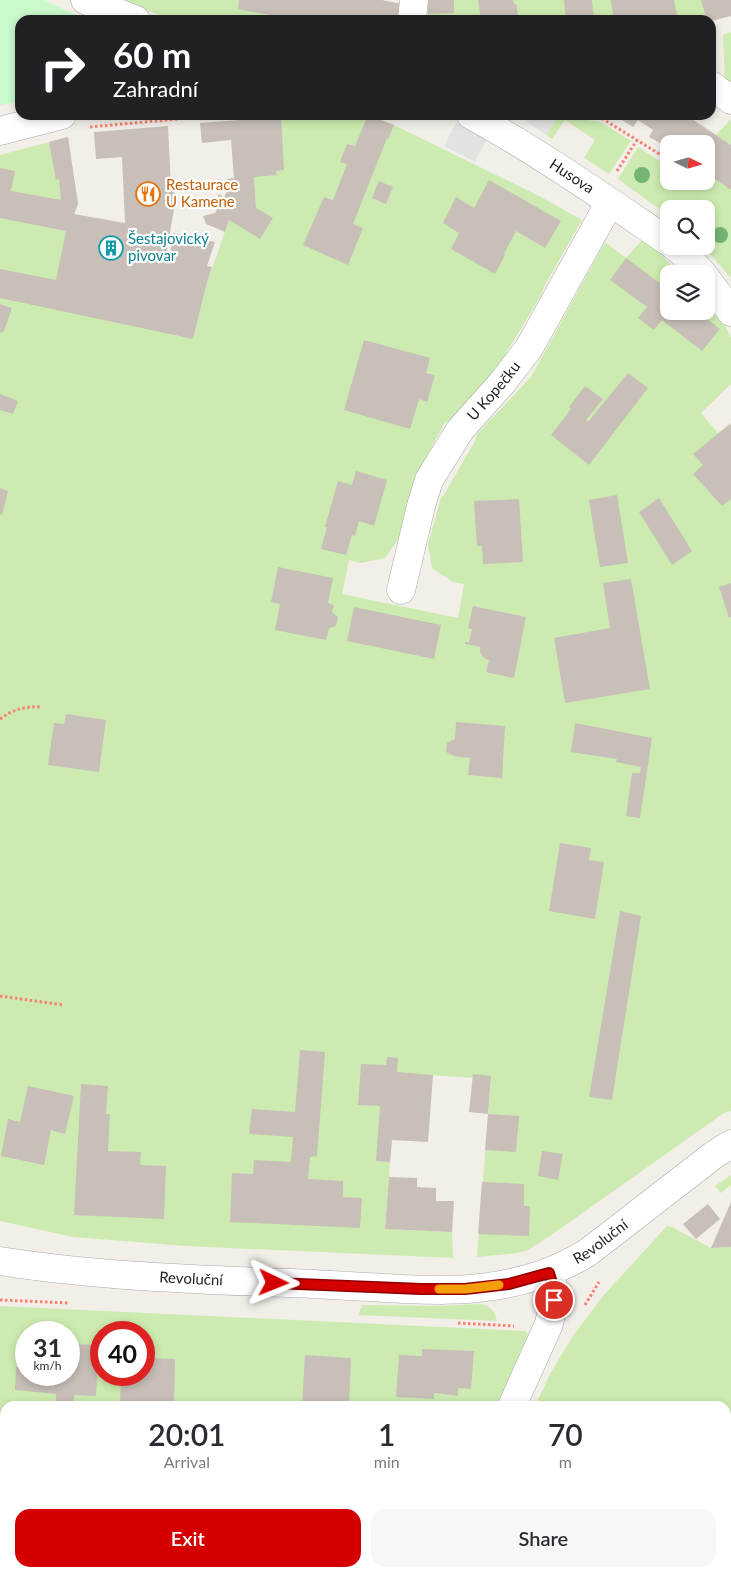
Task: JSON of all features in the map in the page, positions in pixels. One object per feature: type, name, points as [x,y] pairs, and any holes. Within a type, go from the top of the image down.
[{"type":"street","points":[[85,0],[123,15]]},
{"type":"street","points":[[412,15],[414,0]]},
{"type":"street","points":[[716,89],[731,100]]},
{"type":"street","points":[[0,131],[43,120]]},
{"type":"street","name":"Husova","points":[[492,120],[509,124],[610,202],[660,236]]},
{"type":"street","name":"U Kopečku","points":[[401,590],[429,480],[460,430],[502,383],[529,348],[610,202]]},
{"type":"street","points":[[685,255],[694,265]]},
{"type":"street","points":[[715,290],[731,312]]},
{"type":"street","name":"Revoluční","points":[[0,1261],[65,1269],[206,1280],[421,1289],[486,1288],[549,1273],[587,1253],[715,1154],[731,1144]]},
{"type":"street","points":[[514,1401],[546,1330],[552,1312],[554,1290],[549,1273]]},
{"type":"path","points":[[88,127],[166,120]]},
{"type":"path","points":[[605,120],[660,154]]},
{"type":"path","points":[[616,172],[637,140]]},
{"type":"path","points":[[0,719],[19,708],[42,707]]},
{"type":"path","points":[[0,996],[64,1005]]},
{"type":"green space","points":[[0,0],[44,0],[76,15],[15,15],[15,103],[0,105]]},
{"type":"green space","points":[[119,0],[331,0],[304,15],[160,15]]},
{"type":"green space","points":[[427,0],[731,0],[731,16],[716,20],[716,15],[428,15]]},
{"type":"green space","points":[[731,32],[731,90],[725,85],[723,35]]},
{"type":"green space","points":[[731,119],[731,145],[716,135]]},
{"type":"green space","points":[[249,120],[381,120],[541,197],[582,220],[540,297],[499,365],[451,419],[444,424],[416,476],[399,538],[385,558],[361,563],[349,560],[342,594],[458,618],[464,584],[453,582],[432,568],[428,544],[441,498],[475,441],[477,434],[531,377],[605,242],[626,258],[642,240],[672,265],[660,265],[660,320],[715,320],[715,312],[723,321],[731,338],[731,384],[701,413],[718,433],[731,423],[731,1111],[724,1113],[550,1236],[528,1250],[518,1253],[477,1257],[491,1079],[397,1073],[385,1229],[452,1232],[453,1258],[186,1246],[73,1237],[0,1221],[0,155],[68,137],[78,204],[50,308],[193,339],[206,286],[229,220],[244,228],[256,208]]},
{"type":"green space","points":[[555,120],[565,120],[552,139],[546,135]]},
{"type":"green space","points":[[565,120],[601,122],[631,141],[609,174],[584,158],[595,140]]},
{"type":"green space","points":[[638,147],[660,161],[660,190],[715,190],[715,180],[731,190],[731,278],[711,255],[715,255],[715,200],[660,200],[660,209],[618,179]]},
{"type":"green space","points":[[731,1175],[731,1185],[721,1193],[715,1186]]},
{"type":"green space","points":[[667,1226],[711,1248],[731,1247],[731,1401],[537,1401],[551,1372],[573,1336],[603,1296]]},
{"type":"green space","points":[[481,1304],[492,1310],[497,1321],[358,1315],[362,1305],[438,1306]]},
{"type":"green space","points":[[0,1306],[525,1331],[528,1334],[500,1401],[0,1401]]},
{"type":"shaded area","points":[[526,120],[556,120],[546,135]]},
{"type":"shaded area","points":[[456,123],[487,139],[475,162],[444,146]]},
{"type":"building","points":[[239,0],[382,0],[402,4],[400,15],[269,15],[238,9]]},
{"type":"building","points":[[427,0],[454,0],[454,13],[428,14]]},
{"type":"building","points":[[478,0],[513,0],[514,4],[516,4],[518,15],[480,15]]},
{"type":"building","points":[[564,0],[592,0],[594,15],[566,15]]},
{"type":"building","points":[[611,0],[674,0],[677,15],[625,15],[613,15]]},
{"type":"building","points":[[701,0],[731,0],[731,16],[716,20],[716,15],[706,15]]},
{"type":"building","points":[[240,120],[281,120],[284,170],[276,171],[277,175],[254,177],[256,208],[273,218],[260,239],[229,220],[225,232],[206,224],[203,216],[215,213],[218,207],[214,205],[219,194],[224,197],[227,191],[227,179],[234,178],[231,140],[202,143],[200,123]]},
{"type":"building","points":[[366,120],[381,120],[394,125],[353,224],[363,228],[348,265],[303,245],[324,197],[333,200],[347,164],[340,162],[347,144],[355,146]]},
{"type":"building","points":[[622,120],[638,120],[633,127]]},
{"type":"building","points":[[638,120],[694,120],[731,145],[731,190],[715,179],[715,135],[660,135],[660,143],[649,137],[653,130]]},
{"type":"building","points":[[168,126],[171,188],[174,188],[174,209],[165,262],[169,263],[173,233],[215,242],[207,266],[212,267],[193,339],[0,298],[0,269],[56,280],[66,231],[0,218],[0,168],[15,171],[11,191],[61,200],[59,179],[56,180],[49,142],[68,137],[78,204],[74,214],[125,223],[122,157],[96,159],[94,132]]},
{"type":"building","points":[[489,180],[561,221],[545,248],[516,231],[495,274],[451,249],[459,233],[443,223],[456,197],[474,208]]},
{"type":"building","points":[[379,181],[393,187],[386,204],[372,198]]},
{"type":"building","points":[[626,258],[660,283],[660,320],[662,320],[654,330],[638,318],[647,307],[610,280]]},
{"type":"building","points":[[0,304],[12,308],[4,331],[0,333]]},
{"type":"building","points":[[662,320],[708,320],[720,329],[702,351]]},
{"type":"building","points":[[364,340],[430,358],[426,373],[435,375],[427,402],[419,399],[410,429],[344,410]]},
{"type":"building","points":[[628,373],[648,388],[589,465],[551,435],[571,409],[569,407],[585,386],[603,399],[586,420],[588,422]]},
{"type":"building","points":[[0,394],[18,401],[13,414],[0,410]]},
{"type":"building","points":[[730,424],[731,499],[722,506],[693,474],[703,465],[693,454]]},
{"type":"building","points":[[356,471],[387,480],[374,526],[359,521],[355,536],[352,535],[346,555],[321,549],[338,481],[352,485]]},
{"type":"building","points":[[0,488],[8,491],[2,515],[0,514]]},
{"type":"building","points":[[617,495],[628,563],[600,567],[589,500]]},
{"type":"building","points":[[659,498],[692,551],[672,565],[639,512]]},
{"type":"building","points":[[519,499],[523,562],[483,564],[482,546],[477,546],[474,501]]},
{"type":"building","points":[[278,567],[333,578],[328,603],[334,605],[332,612],[338,617],[336,626],[329,628],[326,640],[275,630],[280,604],[271,602]]},
{"type":"building","points":[[631,579],[650,689],[565,703],[554,638],[610,628],[603,583]]},
{"type":"building","points":[[731,583],[731,617],[729,618],[719,587]]},
{"type":"building","points":[[473,606],[526,617],[514,678],[486,672],[489,660],[484,658],[480,652],[480,647],[465,644],[465,642],[469,642],[472,629],[468,628]]},
{"type":"building","points":[[354,607],[441,625],[434,659],[347,641]]},
{"type":"building","points":[[66,714],[106,720],[99,772],[48,765],[54,723],[64,724]]},
{"type":"building","points":[[456,722],[505,726],[502,778],[468,775],[470,758],[454,756],[446,752],[447,743],[455,739]]},
{"type":"building","points":[[575,723],[652,738],[640,818],[626,816],[632,773],[640,773],[641,767],[616,762],[617,759],[571,752]]},
{"type":"building","points":[[560,843],[591,848],[589,860],[604,862],[595,919],[549,911]]},
{"type":"building","points":[[620,911],[641,916],[612,1100],[589,1097]]},
{"type":"building","points":[[300,1050],[325,1052],[317,1156],[310,1157],[308,1179],[343,1181],[343,1197],[362,1198],[360,1228],[230,1222],[232,1173],[253,1174],[254,1160],[291,1162],[293,1137],[249,1134],[252,1109],[295,1112]]},
{"type":"building","points":[[387,1057],[398,1058],[397,1072],[433,1075],[428,1142],[392,1140],[390,1162],[376,1161],[380,1106],[358,1105],[361,1064],[386,1065]]},
{"type":"building","points":[[473,1074],[491,1076],[488,1114],[469,1112]]},
{"type":"building","points":[[81,1084],[108,1086],[106,1114],[110,1114],[108,1151],[141,1152],[140,1165],[166,1166],[164,1219],[74,1215]]},
{"type":"building","points":[[28,1086],[74,1096],[65,1134],[51,1130],[44,1165],[1,1156],[8,1119],[20,1122]]},
{"type":"building","points":[[488,1114],[519,1116],[516,1152],[485,1150]]},
{"type":"building","points":[[542,1151],[563,1154],[558,1180],[538,1176]]},
{"type":"building","points":[[389,1177],[417,1178],[417,1187],[436,1188],[436,1201],[454,1201],[452,1232],[385,1229]]},
{"type":"building","points":[[482,1182],[524,1184],[524,1206],[530,1206],[529,1236],[478,1234]]},
{"type":"building","points":[[731,1202],[731,1247],[711,1248]]},
{"type":"building","points":[[708,1204],[720,1219],[696,1239],[683,1224]]},
{"type":"building","points":[[80,1344],[90,1345],[90,1386],[97,1386],[96,1396],[74,1395],[74,1401],[56,1401],[56,1394],[15,1390],[15,1386],[80,1386]]},
{"type":"building","points":[[422,1349],[474,1351],[471,1389],[458,1388],[458,1396],[434,1393],[434,1399],[396,1397],[399,1355],[422,1356]]},
{"type":"building","points":[[305,1355],[351,1358],[349,1401],[302,1401]]},
{"type":"building","points":[[155,1358],[175,1359],[174,1401],[120,1401],[121,1386],[155,1386]]},
{"type":"slow traffic","points":[[439,1289],[486,1288],[499,1285]]},
{"type":"place","name":"Restaurace U Kamene","points":[[148,194]]},
{"type":"place","name":"Šestajovický pivovar","points":[[111,248]]},
{"type":"route","points":[[274,1283],[446,1290],[486,1288],[549,1273],[554,1290],[554,1300]]}]
